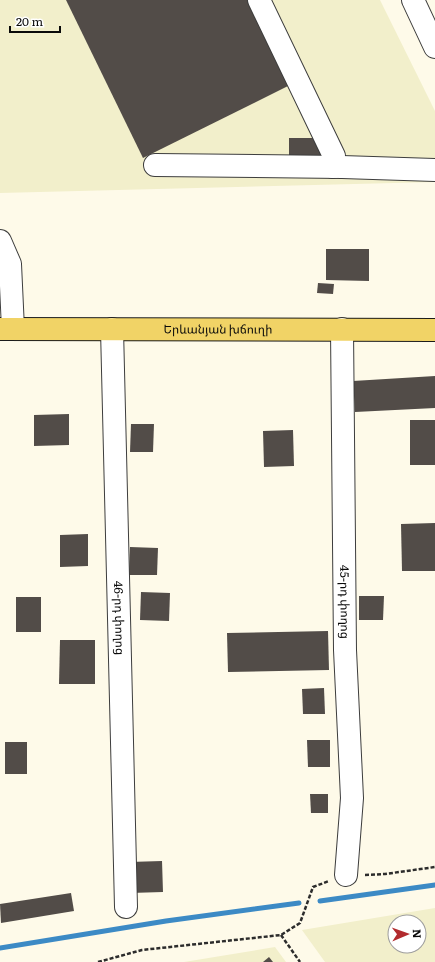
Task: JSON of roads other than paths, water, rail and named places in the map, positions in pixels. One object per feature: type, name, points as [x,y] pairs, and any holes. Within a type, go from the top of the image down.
[{"type":"main road","name":"Երևանյան խճուղի","points":[[7,329],[435,330]]},
{"type":"street","points":[[259,0],[334,156],[333,167]]},
{"type":"street","points":[[412,0],[435,47]]},
{"type":"street","points":[[155,165],[435,170]]},
{"type":"street","points":[[0,241],[10,264],[7,329]]},
{"type":"street","name":"46-րդ փողոց","points":[[112,329],[126,907]]},
{"type":"street","name":"45-րդ փողոց","points":[[342,329],[346,650],[352,798],[346,875]]},
{"type":"waterway","points":[[320,901],[435,885]]},
{"type":"waterway","points":[[0,948],[166,921],[299,903]]}]
